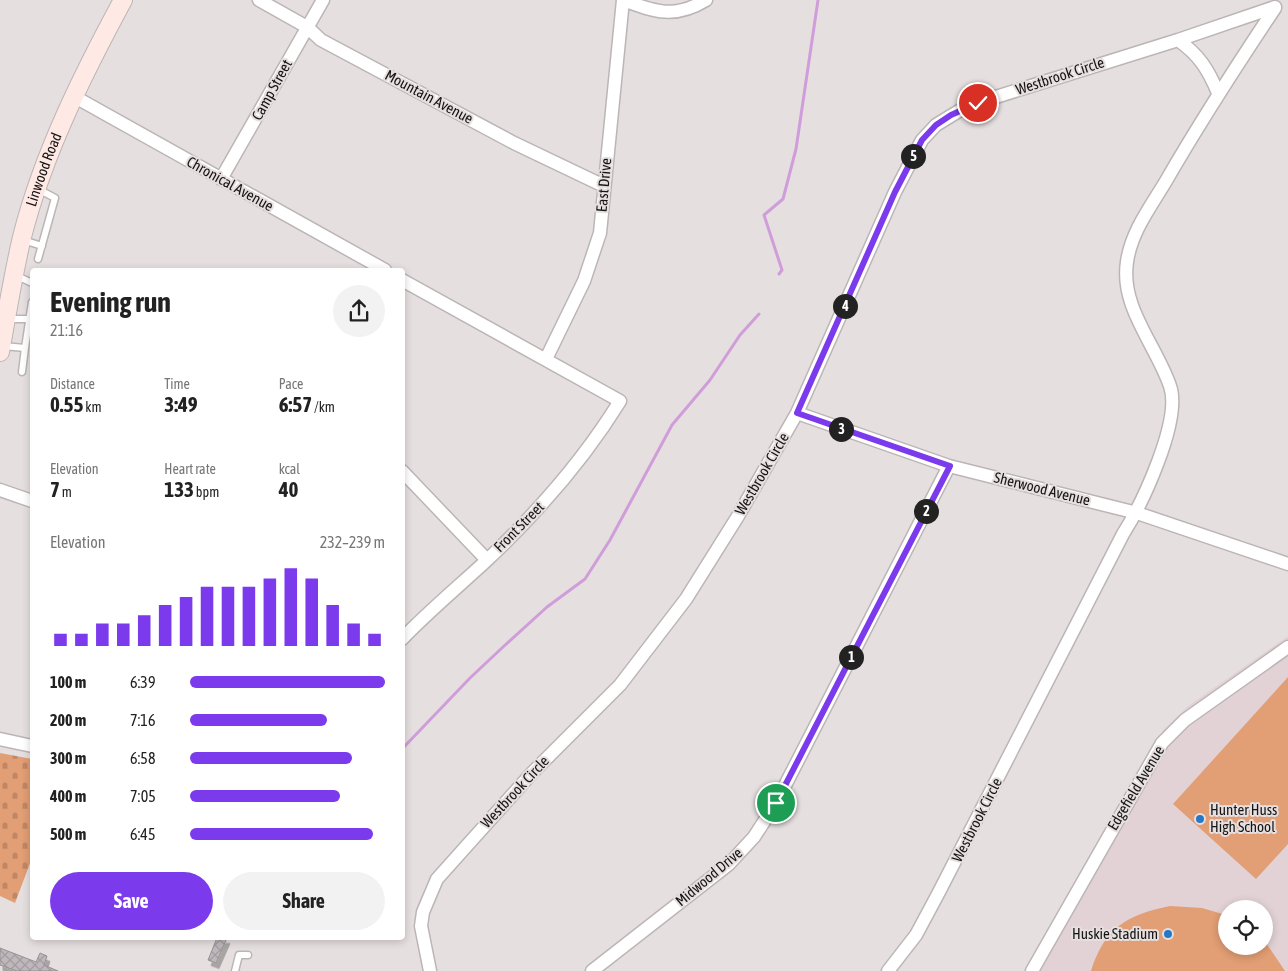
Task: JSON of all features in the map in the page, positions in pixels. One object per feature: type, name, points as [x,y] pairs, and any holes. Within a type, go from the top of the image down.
[{"type":"main road","name":"Linwood Road","points":[[1,349],[14,274],[22,240],[38,189],[75,96],[123,0]]},
{"type":"street","name":"Mountain Avenue","points":[[259,0],[307,27],[321,40],[514,142],[604,186]]},
{"type":"street","name":"Camp Street","points":[[221,180],[323,0]]},
{"type":"street","points":[[623,0],[666,13],[683,11],[706,0]]},
{"type":"street","name":"East Drive","points":[[546,359],[584,281],[600,233],[623,0]]},
{"type":"street","name":"Westbrook Circle","points":[[430,971],[421,926],[423,912],[437,879],[531,774],[620,686],[667,626],[738,516],[797,413],[895,192],[922,140],[936,125],[967,106],[1178,40],[1277,4]]},
{"type":"street","name":"Westbrook Circle","points":[[888,971],[916,935],[930,911],[1123,534],[1136,513],[1165,440],[1173,405],[1167,379],[1133,311],[1126,279],[1130,247],[1139,227],[1218,93],[1277,4]]},
{"type":"street","points":[[1178,40],[1194,52],[1209,72],[1218,93]]},
{"type":"street","name":"Chronical Avenue","points":[[75,96],[221,180],[381,268]]},
{"type":"street","points":[[405,282],[546,359]]},
{"type":"street","name":"Front Street","points":[[405,636],[421,619],[487,560],[560,486],[601,432],[620,401],[546,359]]},
{"type":"street","name":"Sherwood Avenue","points":[[797,413],[950,466],[1136,513],[1288,564]]},
{"type":"street","name":"Midwood Drive","points":[[592,971],[729,864],[754,837],[776,803],[950,466]]},
{"type":"street","points":[[405,474],[487,560]]},
{"type":"street","points":[[0,490],[30,500]]},
{"type":"street","name":"Edgefield Avenue","points":[[1032,971],[1162,743],[1185,720],[1288,647]]},
{"type":"street","points":[[0,738],[30,746]]},
{"type":"lane","points":[[38,189],[54,198],[38,259]]},
{"type":"lane","points":[[22,240],[42,246]]},
{"type":"lane","points":[[14,274],[30,283]]},
{"type":"lane","points":[[6,319],[30,319],[22,372]]},
{"type":"lane","points":[[1,349],[25,348]]},
{"type":"lane","points":[[234,971],[239,955],[248,955]]},
{"type":"shaded area","name":"Hunter Huss High School","points":[[1288,636],[1288,971],[1025,971],[1163,730],[1188,706]]},
{"type":"green space","points":[[1288,677],[1288,844],[1256,879],[1173,804]]},
{"type":"green space","points":[[0,753],[30,759],[30,863],[15,903],[0,896]]},
{"type":"green space","name":"Huskie Stadium","points":[[1170,906],[1202,908],[1218,913],[1218,955],[1273,955],[1273,953],[1285,971],[1091,971],[1103,944],[1111,933],[1130,919]]},
{"type":"building","points":[[216,940],[226,940],[216,963],[208,960]]},
{"type":"building","points":[[0,948],[36,962],[40,953],[47,956],[44,965],[58,971],[17,971],[0,965]]},
{"type":"waterway","points":[[779,274],[782,270],[764,215],[783,199],[796,149],[818,0]]},
{"type":"waterway","points":[[405,746],[470,678],[503,647],[547,607],[585,579],[610,540],[672,425],[710,380],[740,335],[759,314]]},
{"type":"place","name":"Hunter Huss High School","points":[[1200,819]]},
{"type":"place","name":"Huskie Stadium","points":[[1168,934]]},
{"type":"route","points":[[776,803],[950,466],[797,413],[895,192],[922,140],[936,125],[951,115],[967,106],[978,103]]}]
